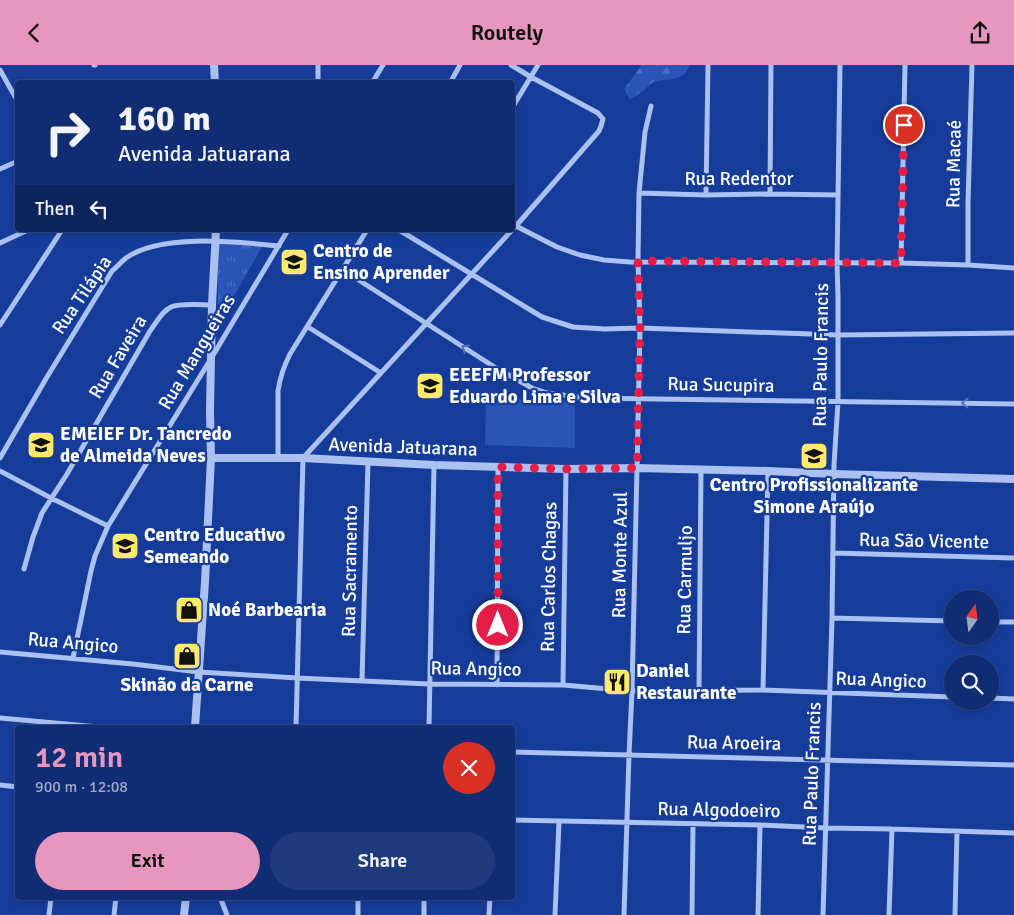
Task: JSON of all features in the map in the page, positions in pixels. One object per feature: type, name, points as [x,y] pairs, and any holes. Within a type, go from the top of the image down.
[{"type":"street","points":[[214,65],[214,80]]},
{"type":"street","points":[[318,65],[318,80]]},
{"type":"street","points":[[374,80],[383,65]]},
{"type":"street","points":[[452,80],[460,65]]},
{"type":"street","points":[[511,65],[598,113],[601,116],[602,122],[599,131],[515,225]]},
{"type":"street","points":[[515,103],[538,65]]},
{"type":"street","points":[[706,195],[708,65]]},
{"type":"street","points":[[770,194],[771,65]]},
{"type":"street","name":"Rua Paulo Francis","points":[[823,915],[834,553],[834,474],[838,402],[837,263],[840,65]]},
{"type":"street","points":[[901,263],[905,65]]},
{"type":"street","name":"Rua Macaé","points":[[968,265],[972,65]]},
{"type":"street","points":[[0,70],[15,97]]},
{"type":"street","name":"Rua Monte Azul","points":[[624,915],[628,755],[632,691],[640,328],[638,261],[639,193],[645,132],[651,106]]},
{"type":"street","points":[[0,169],[15,162]]},
{"type":"street","name":"Rua Redentor","points":[[639,193],[838,195]]},
{"type":"street","points":[[515,228],[556,247],[604,261],[901,263],[1014,268]]},
{"type":"street","points":[[0,243],[24,232]]},
{"type":"street","points":[[0,325],[61,232]]},
{"type":"street","points":[[196,725],[211,457],[212,305],[216,232]]},
{"type":"street","name":"Rua Mangueiras","points":[[73,658],[90,571],[108,526],[287,232]]},
{"type":"street","points":[[278,458],[280,381],[283,368],[367,232]]},
{"type":"street","points":[[402,232],[542,317],[578,327],[838,335],[1014,333]]},
{"type":"street","points":[[296,725],[303,458],[509,232]]},
{"type":"street","name":"Rua Tilápia","points":[[0,458],[112,271],[127,258],[146,248],[169,243],[216,241],[279,246]]},
{"type":"street","name":"Rua Sucupira","points":[[343,270],[496,368],[532,388],[546,393],[585,398],[1014,404]]},
{"type":"street","name":"Rua Faveira","points":[[24,569],[42,513],[161,315],[170,307],[176,305],[212,305]]},
{"type":"street","points":[[308,327],[381,373]]},
{"type":"street","name":"Avenida Jatuarana","points":[[211,457],[303,458],[434,465],[566,469],[637,468],[1014,479]]},
{"type":"street","name":"Rua Sacramento","points":[[362,681],[368,462]]},
{"type":"street","points":[[429,725],[434,465]]},
{"type":"street","points":[[497,685],[498,467]]},
{"type":"street","name":"Rua Carlos Chagas","points":[[563,685],[566,469]]},
{"type":"street","name":"Rua Carmuljo","points":[[699,691],[702,470]]},
{"type":"street","points":[[0,471],[108,526]]},
{"type":"street","points":[[764,691],[768,471]]},
{"type":"street","name":"Rua São Vicente","points":[[834,553],[1014,558]]},
{"type":"street","points":[[832,619],[944,621]]},
{"type":"street","points":[[999,622],[1014,622]]},
{"type":"street","name":"Rua Angico","points":[[0,651],[199,672],[297,678],[429,684],[563,685],[632,691],[764,691],[944,697]]},
{"type":"street","points":[[999,698],[1014,699]]},
{"type":"street","points":[[0,718],[76,725]]},
{"type":"street","name":"Rua Aroeira","points":[[515,752],[1014,765]]},
{"type":"street","points":[[0,785],[15,787]]},
{"type":"street","name":"Rua Algodoeiro","points":[[515,820],[1014,833]]},
{"type":"street","points":[[554,915],[559,822]]},
{"type":"street","points":[[692,915],[693,824]]},
{"type":"street","points":[[758,915],[760,825]]},
{"type":"street","points":[[889,915],[892,829]]},
{"type":"street","points":[[955,915],[958,831]]},
{"type":"street","points":[[49,915],[50,900]]},
{"type":"street","points":[[114,915],[116,900]]},
{"type":"street","points":[[184,915],[186,900]]},
{"type":"street","points":[[221,900],[228,915]]},
{"type":"street","points":[[358,900],[358,915]]},
{"type":"street","points":[[424,900],[424,915]]},
{"type":"street","points":[[489,915],[490,900]]},
{"type":"green space","points":[[642,65],[690,65],[683,75],[678,78],[652,83],[630,100],[624,89]]},
{"type":"green space","points":[[218,244],[263,245],[218,324]]},
{"type":"green space","points":[[486,397],[575,401],[575,448],[485,445]]},
{"type":"place","name":"Centro de Ensino Aprender","points":[[294,262]]},
{"type":"place","name":"EEEFM Professor Eduardo Lima e Silva","points":[[430,386]]},
{"type":"place","name":"EMEIEF Dr. Tancredo de Almeida Neves","points":[[41,445]]},
{"type":"place","name":"Centro Profissionalizante Simone Araújo","points":[[814,456]]},
{"type":"place","name":"Centro Educativo Semeando","points":[[125,546]]},
{"type":"place","name":"Noé Barbearia","points":[[189,610]]},
{"type":"place","name":"Skinão da Carne","points":[[187,656]]},
{"type":"place","name":"Daniel Restaurante","points":[[617,682]]},
{"type":"route","points":[[498,625],[498,467],[566,469],[637,468],[640,328],[638,261],[901,263],[904,125]]}]
